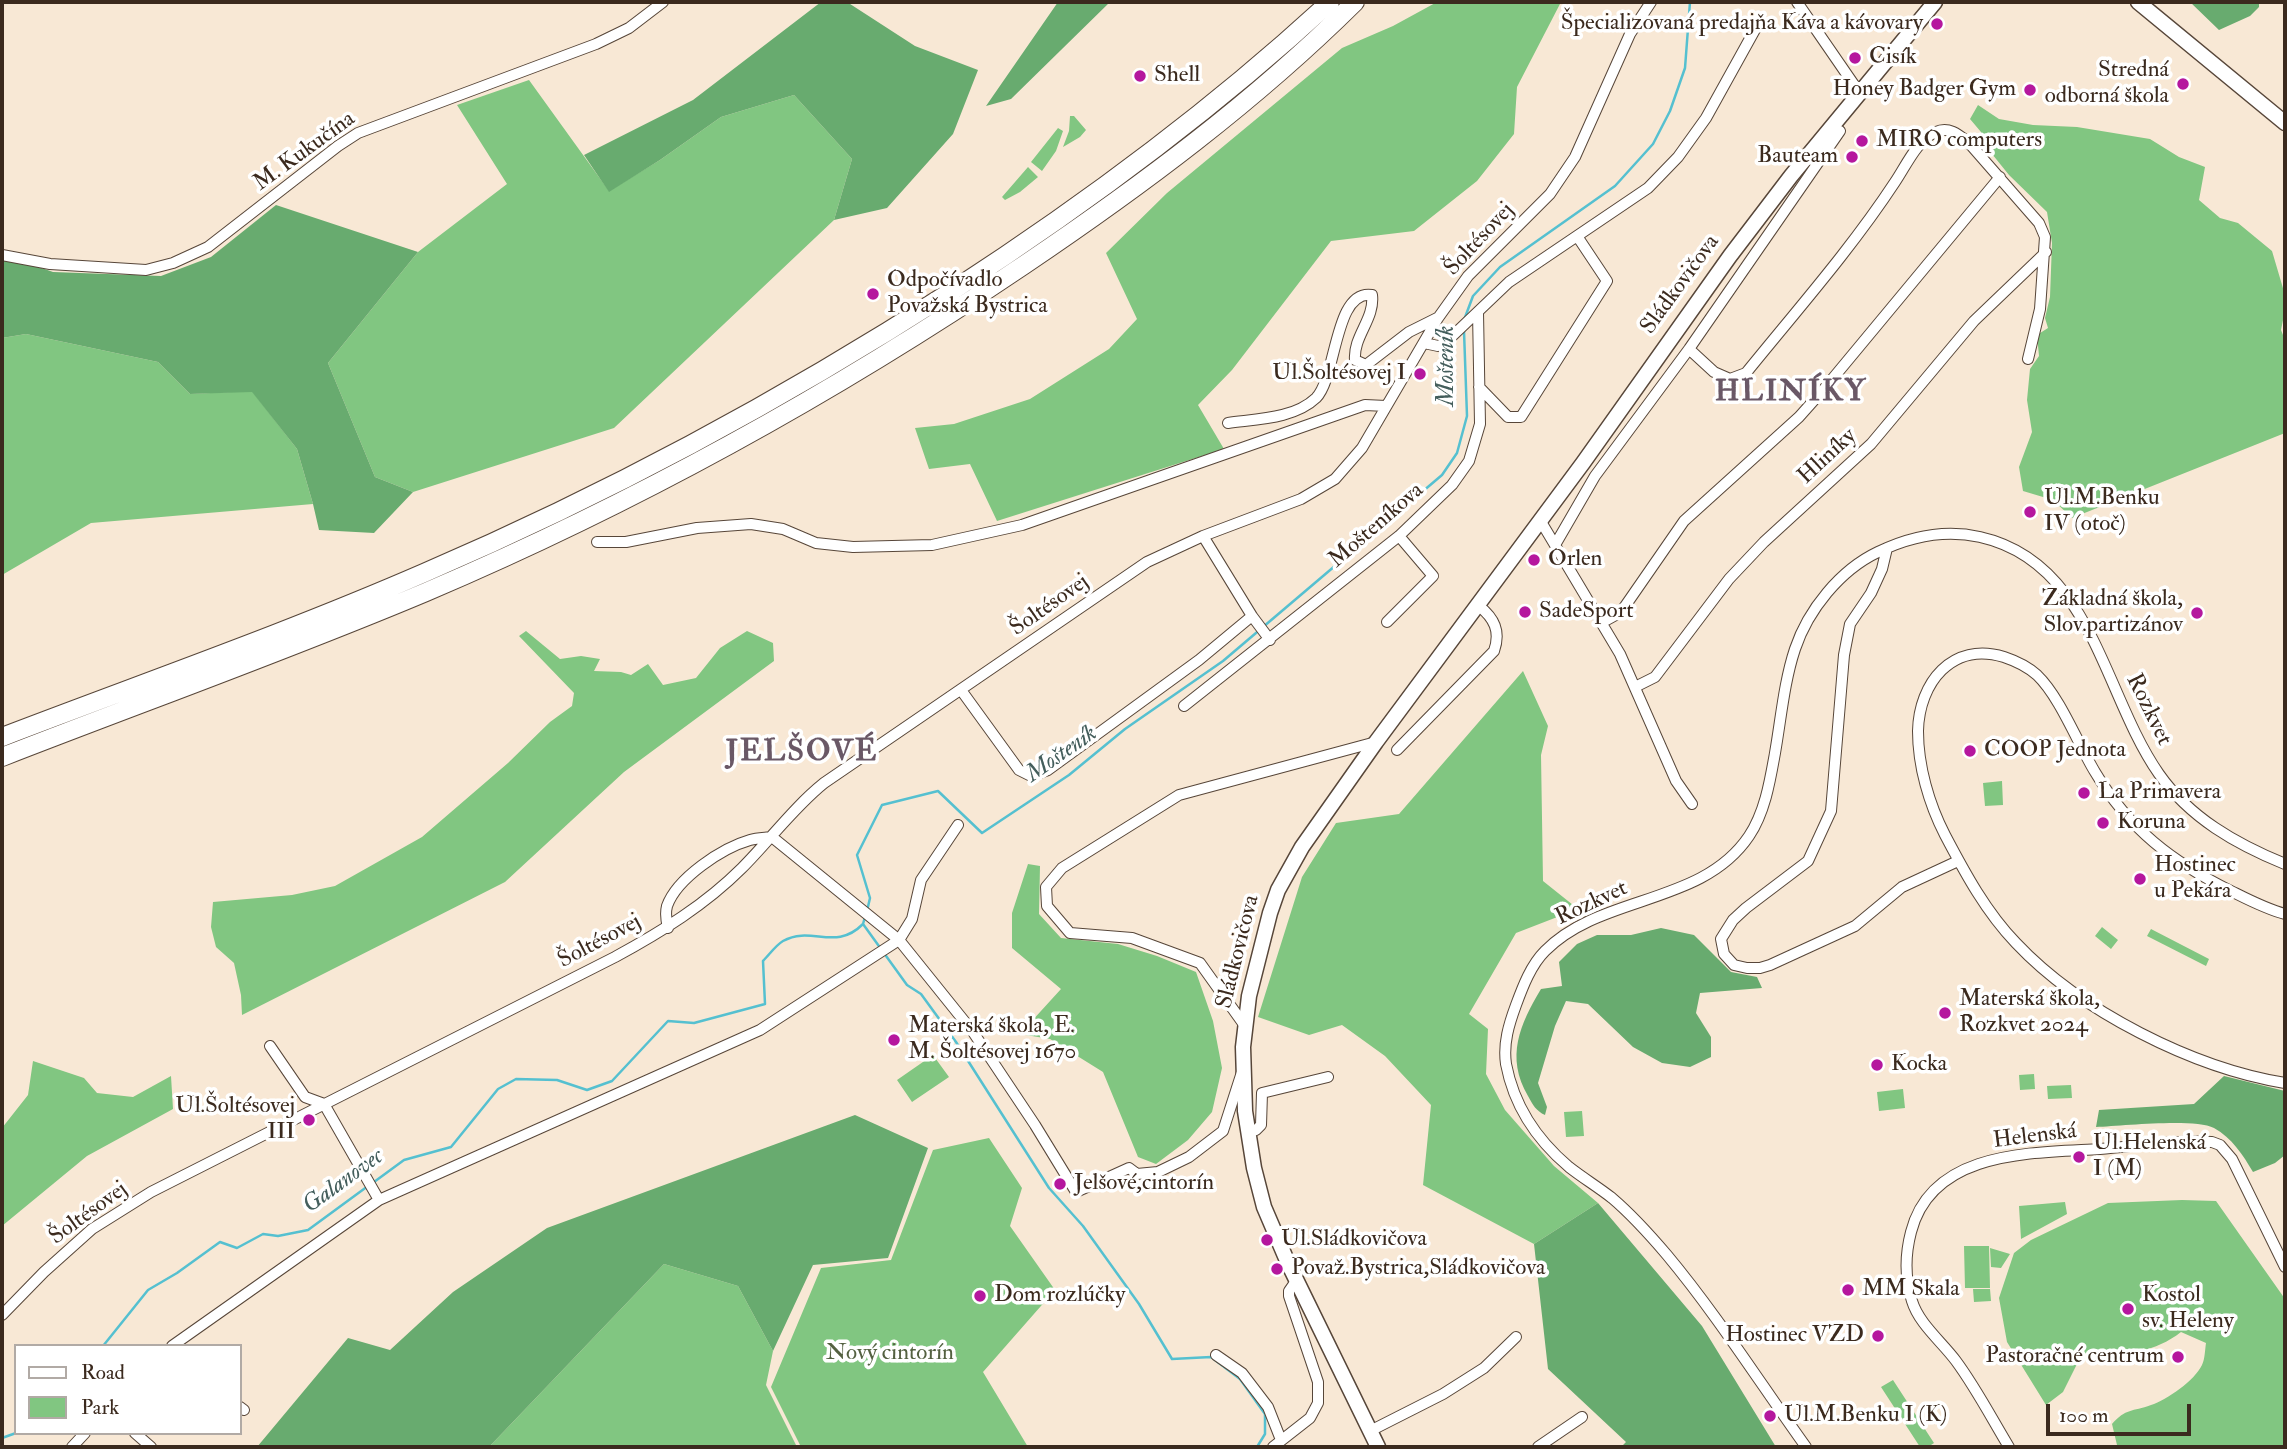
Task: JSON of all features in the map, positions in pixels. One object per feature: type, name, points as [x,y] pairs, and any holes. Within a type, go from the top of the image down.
[{"type":"highway","points":[[2,737],[424,573],[566,508],[726,426],[919,312],[1075,208],[1210,107],[1330,2]]},
{"type":"highway","points":[[2,757],[269,656],[428,591],[574,524],[736,441],[929,328],[1089,221],[1193,144],[1252,96],[1355,2]]},
{"type":"main road","name":"Sládkovičova","points":[[1378,1447],[1296,1281],[1264,1207],[1254,1168],[1247,1132],[1242,1071],[1245,1026],[1254,973],[1269,913],[1278,890],[1302,847],[1376,742],[1583,463],[1760,215],[1839,126],[1859,92],[1935,2]]},
{"type":"main road","points":[[2138,2],[2285,123]]},
{"type":"street","name":"M. Kukučína","points":[[2,255],[50,264],[146,270],[187,258],[235,227],[358,133],[596,44],[629,28],[663,2]]},
{"type":"street","name":"Šoltésovej","points":[[2,1315],[92,1229],[151,1192],[668,928],[718,890],[772,837],[800,804],[824,783],[1147,562],[1202,536],[1301,499],[1335,479],[1362,448],[1438,318],[1468,276],[1550,194],[1575,157],[1630,34],[1651,2]]},
{"type":"street","points":[[1797,2],[1859,92]]},
{"type":"street","points":[[1424,343],[1438,346],[1445,343],[1509,282],[1648,188],[1678,158],[1706,118],[1757,26]]},
{"type":"street","name":"Sládkovičova","points":[[1555,545],[1595,476],[1689,349],[1839,126]]},
{"type":"street","points":[[1689,349],[1714,372],[1730,379],[1746,373],[1873,215],[1921,144],[1934,132],[1941,130],[1956,132],[1969,143],[2039,223],[2045,237],[2040,309],[2028,359]]},
{"type":"street","points":[[1601,622],[1621,612],[1684,522],[1798,417],[1824,389],[2000,177]]},
{"type":"street","points":[[1479,387],[1508,417],[1521,417],[1606,281],[1577,236]]},
{"type":"street","name":"Hliníky","points":[[1635,687],[1655,677],[1729,579],[1764,542],[1871,444],[1973,321],[2046,252]]},
{"type":"street","points":[[1228,423],[1279,416],[1298,409],[1316,397],[1329,374],[1338,330],[1355,299],[1365,294],[1372,295],[1373,306],[1354,348],[1356,360],[1366,365],[1409,332],[1438,318]]},
{"type":"street","name":"Mošteníkova","points":[[961,690],[1019,770],[1031,776],[1048,771],[1199,660],[1261,628],[1399,536],[1452,485],[1469,461],[1480,424],[1478,312]]},
{"type":"street","points":[[597,541],[626,541],[697,528],[751,524],[783,529],[816,544],[853,547],[932,545],[1022,525],[1365,405],[1386,406]]},
{"type":"street","points":[[1540,520],[1620,654],[1676,781],[1692,804]]},
{"type":"street","name":"Rozkvet","points":[[1805,1447],[1667,1256],[1631,1215],[1570,1168],[1532,1128],[1514,1094],[1505,1044],[1508,1027],[1523,986],[1543,953],[1553,944],[1599,916],[1695,882],[1735,853],[1748,837],[1757,820],[1770,781],[1794,649],[1805,625],[1826,594],[1846,573],[1868,557],[1905,540],[1938,533],[1975,535],[2003,544],[2030,558],[2066,593],[2090,633],[2137,736],[2158,774],[2200,819],[2253,851],[2285,864]]},
{"type":"street","points":[[1202,536],[1261,628]]},
{"type":"street","points":[[1387,622],[1433,576],[1399,536]]},
{"type":"street","points":[[1887,548],[1882,569],[1871,593],[1850,624],[1844,655],[1831,811],[1808,861],[1733,920],[1721,939],[1724,954],[1734,965],[1747,968],[1770,965],[1855,926],[1902,887],[1958,861]]},
{"type":"street","points":[[1397,750],[1494,651],[1497,632],[1494,621],[1479,606]]},
{"type":"street","name":"Mošteníkova","points":[[1184,706],[1261,628]]},
{"type":"street","points":[[2285,914],[2265,909],[2199,875],[2148,838],[2118,808],[2048,688],[2024,666],[1989,653],[1969,655],[1946,665],[1934,678],[1919,720],[1920,762],[1933,806],[1958,861],[2013,940],[2078,997],[2145,1035],[2256,1078],[2285,1083]]},
{"type":"street","points":[[1245,1026],[1199,963],[1132,938],[1070,933],[1047,906],[1046,887],[1062,868],[1180,795],[1376,742]]},
{"type":"street","points":[[174,1344],[379,1200],[760,1030],[899,940],[912,919],[921,880],[958,825]]},
{"type":"street","points":[[668,928],[665,915],[668,904],[683,880],[734,846],[752,839],[772,837],[899,940],[973,1032],[1076,1192],[1129,1168],[1137,1174],[1158,1172],[1189,1157],[1223,1131],[1242,1071]]},
{"type":"street","points":[[270,1046],[305,1097],[324,1104],[379,1200]]},
{"type":"street","points":[[1247,1132],[1256,1130],[1261,1125],[1262,1093],[1328,1077]]},
{"type":"street","name":"Helenská","points":[[2010,1447],[1957,1362],[1918,1314],[1908,1282],[1907,1253],[1914,1219],[1936,1189],[1952,1176],[2008,1156],[2212,1142],[2220,1146],[2232,1159],[2285,1266]]},
{"type":"street","name":"Sládkovičova","points":[[1277,1443],[1310,1418],[1318,1403],[1318,1382],[1289,1296],[1289,1291],[1296,1281]]},
{"type":"street","points":[[1370,1431],[1443,1394],[1484,1368],[1516,1338]]},
{"type":"street","points":[[1216,1355],[1242,1373],[1268,1407],[1277,1443]]},
{"type":"street","points":[[1538,1447],[1582,1417]]},
{"type":"street","points":[[137,1435],[151,1447]]},
{"type":"green space","points":[[821,2],[847,2],[915,46],[978,70],[953,134],[887,208],[834,220],[852,159],[794,95],[721,117],[609,192],[584,155],[693,100]]},
{"type":"green space","points":[[1058,2],[1110,2],[1011,99],[986,106]]},
{"type":"green space","points":[[1437,2],[1561,2],[1517,87],[1514,134],[1477,181],[1414,231],[1331,241],[1232,370],[1198,405],[1224,449],[997,521],[970,464],[929,469],[915,428],[954,424],[1030,399],[1109,349],[1137,319],[1106,253],[1167,193],[1342,48],[1393,26]]},
{"type":"green space","points":[[2190,2],[2259,2],[2259,7],[2250,16],[2219,30]]},
{"type":"green space","points":[[529,80],[609,191],[660,160],[721,117],[794,95],[852,159],[834,220],[614,428],[413,492],[375,477],[328,363],[418,252],[507,184],[457,105]]},
{"type":"green space","points":[[1978,105],[1999,119],[2033,125],[2077,127],[2150,139],[2179,157],[2205,167],[2199,200],[2220,218],[2238,223],[2272,251],[2285,295],[2281,330],[2285,340],[2285,433],[2072,518],[2053,500],[2023,491],[2019,467],[2032,432],[2027,400],[2030,369],[2039,356],[2037,335],[2048,328],[2045,318],[2050,297],[2052,243],[2047,212],[2009,175],[1988,149],[1981,132],[1970,119]]},
{"type":"green space","points":[[1070,116],[1074,116],[1086,130],[1063,147],[1069,131]]},
{"type":"green space","points":[[1058,128],[1063,131],[1056,151],[1042,171],[1031,162]]},
{"type":"green space","points":[[1028,167],[1038,177],[1005,200],[1002,197]]},
{"type":"green space","points":[[276,205],[418,252],[328,363],[375,477],[413,492],[374,533],[319,530],[297,449],[252,392],[190,394],[158,362],[26,334],[2,338],[2,254],[53,272],[161,276],[211,257]]},
{"type":"green space","points":[[26,334],[158,362],[190,394],[252,391],[297,449],[313,504],[91,523],[2,575],[2,338]]},
{"type":"green space","points":[[526,631],[560,659],[581,656],[600,659],[594,671],[631,675],[648,664],[663,685],[696,678],[720,648],[747,631],[773,643],[774,661],[624,772],[505,882],[242,1015],[234,963],[216,947],[211,927],[213,902],[292,895],[335,886],[422,837],[508,763],[550,722],[572,706],[574,693],[519,636]]},
{"type":"green space","points":[[1523,671],[1548,726],[1541,755],[1543,881],[1578,909],[1516,933],[1469,1014],[1488,1029],[1486,1074],[1505,1110],[1554,1166],[1598,1203],[1534,1244],[1423,1185],[1431,1105],[1385,1056],[1342,1025],[1309,1035],[1258,1017],[1302,877],[1336,823],[1399,814]]},
{"type":"green space","points":[[2002,781],[2003,805],[1985,806],[1983,783]]},
{"type":"green space","points":[[1028,864],[1040,866],[1039,914],[1061,938],[1118,944],[1196,972],[1213,1021],[1222,1068],[1212,1112],[1188,1140],[1156,1164],[1138,1157],[1103,1072],[1050,1039],[1020,1034],[1061,989],[1012,948],[1012,913]]},
{"type":"green space","points":[[2102,927],[2118,940],[2111,949],[2095,936]]},
{"type":"green space","points":[[1661,928],[1694,935],[1731,972],[1757,977],[1762,988],[1700,993],[1696,1013],[1711,1037],[1711,1057],[1690,1067],[1662,1063],[1633,1047],[1588,1004],[1566,1001],[1555,1026],[1538,1083],[1547,1107],[1545,1115],[1537,1110],[1521,1082],[1516,1054],[1527,1015],[1541,989],[1562,986],[1559,962],[1577,944],[1597,935],[1631,935]]},
{"type":"green space","points":[[2151,929],[2209,959],[2206,966],[2147,936]]},
{"type":"green space","points":[[933,1055],[949,1077],[912,1102],[897,1080]]},
{"type":"green space","points":[[33,1061],[84,1078],[97,1093],[133,1097],[171,1076],[173,1109],[87,1156],[2,1226],[2,1128],[28,1095]]},
{"type":"green space","points":[[2034,1074],[2035,1089],[2020,1090],[2019,1075]]},
{"type":"green space","points":[[2224,1076],[2285,1091],[2285,1155],[2275,1163],[2253,1172],[2232,1142],[2214,1128],[2204,1125],[2175,1123],[2096,1127],[2099,1110],[2194,1104]]},
{"type":"green space","points":[[2071,1085],[2072,1098],[2048,1099],[2047,1086]]},
{"type":"green space","points":[[1903,1089],[1905,1108],[1879,1111],[1877,1092]]},
{"type":"green space","points":[[1582,1111],[1584,1136],[1566,1137],[1564,1112]]},
{"type":"green space","points":[[855,1115],[928,1148],[888,1258],[813,1265],[773,1351],[738,1286],[664,1264],[489,1447],[257,1447],[348,1338],[390,1350],[453,1292],[547,1228]]},
{"type":"green space","name":"Nový cintorín","points":[[989,1138],[1022,1188],[1010,1226],[1055,1290],[983,1372],[1028,1447],[801,1447],[771,1387],[821,1268],[891,1260],[933,1150]]},
{"type":"green space","points":[[2216,1201],[2285,1299],[2285,1447],[2117,1445],[2112,1424],[2117,1419],[2125,1413],[2172,1394],[2187,1383],[2202,1365],[2206,1343],[2181,1332],[2146,1350],[2082,1354],[2063,1392],[2046,1405],[2007,1342],[1999,1298],[2014,1253],[2031,1240],[2108,1203]]},
{"type":"green space","points":[[2065,1202],[2067,1214],[2021,1239],[2019,1206]]},
{"type":"green space","points":[[1598,1203],[1702,1326],[1776,1447],[1621,1447],[1626,1442],[1548,1369],[1534,1244]]},
{"type":"green space","points":[[1964,1246],[1989,1246],[1990,1288],[1965,1288]]},
{"type":"green space","points":[[1990,1248],[2010,1254],[2001,1268],[1991,1267]]},
{"type":"green space","points":[[664,1264],[738,1286],[773,1351],[766,1385],[797,1447],[489,1447]]},
{"type":"green space","points":[[1973,1289],[1990,1289],[1991,1301],[1974,1302]]},
{"type":"green space","points":[[1893,1380],[1934,1443],[1928,1447],[1920,1447],[1881,1387]]},
{"type":"waterway","name":"Mošteník","points":[[1464,320],[1473,296],[1500,267],[1615,186],[1653,144],[1670,111],[1685,68],[1690,2]]},
{"type":"waterway","name":"Mošteník","points":[[867,911],[870,898],[857,855],[882,805],[938,791],[982,833],[1069,775],[1125,729],[1223,661],[1442,475],[1457,453],[1467,416],[1464,331]]},
{"type":"waterway","name":"Mošteník","points":[[865,917],[863,924],[907,985],[921,994],[956,1042],[1049,1188],[1083,1226],[1139,1304],[1172,1359],[1211,1357],[1240,1379],[1265,1414],[1265,1434],[1257,1447]]},
{"type":"waterway","name":"Galanovec","points":[[374,1182],[404,1160],[451,1147],[498,1089],[516,1079],[557,1080],[587,1090],[612,1081],[668,1021],[694,1023],[765,1004],[763,961],[780,943],[794,937],[843,936],[863,924]]},
{"type":"waterway","name":"Galanovec","points":[[105,1344],[148,1290],[220,1242],[237,1248],[263,1234],[278,1236],[308,1230],[368,1186]]},
{"type":"waterway","name":"Galanovec","points":[[2,1438],[14,1434]]},
{"type":"place","name":"Špecializovaná predajňa Káva a kávovary","points":[[1937,24]]},
{"type":"place","name":"Cisík","points":[[1855,58]]},
{"type":"place","name":"Shell","points":[[1140,76]]},
{"type":"place","name":"Stredná odborná škola","points":[[2183,84]]},
{"type":"place","name":"Honey Badger Gym","points":[[2030,90]]},
{"type":"place","name":"MIRO computers","points":[[1862,141]]},
{"type":"place","name":"Bauteam","points":[[1852,157]]},
{"type":"place","name":"Odpočívadlo Považská Bystrica","points":[[873,294]]},
{"type":"place","name":"Ul.Šoltésovej I","points":[[1420,374]]},
{"type":"place","name":"Ul.M.Benku IV (otoč)","points":[[2030,512]]},
{"type":"place","name":"Orlen","points":[[1534,560]]},
{"type":"place","name":"SadeSport","points":[[1525,612]]},
{"type":"place","name":"Základná škola, Slov.partizánov","points":[[2197,613]]},
{"type":"place","name":"COOP Jednota","points":[[1970,751]]},
{"type":"place","name":"La Primavera","points":[[2084,793]]},
{"type":"place","name":"Koruna","points":[[2103,823]]},
{"type":"place","name":"Hostinec u Pekára","points":[[2140,879]]},
{"type":"place","name":"Materská škola, Rozkvet 2024","points":[[1945,1013]]},
{"type":"place","name":"Materská škola, E. M. Šoltésovej 1670","points":[[894,1040]]},
{"type":"place","name":"Kocka","points":[[1877,1065]]},
{"type":"place","name":"Ul.Šoltésovej III","points":[[309,1120]]},
{"type":"place","name":"Ul.Helenská I (M)","points":[[2079,1157]]},
{"type":"place","name":"Jelšové,cintorín","points":[[1060,1184]]},
{"type":"place","name":"Ul.Sládkovičova","points":[[1267,1240]]},
{"type":"place","name":"Považ.Bystrica,Sládkovičova","points":[[1277,1269]]},
{"type":"place","name":"MM Skala","points":[[1848,1290]]},
{"type":"place","name":"Dom rozlúčky","points":[[980,1296]]},
{"type":"place","name":"Kostol sv. Heleny","points":[[2128,1309]]},
{"type":"place","name":"Hostinec VZD","points":[[1878,1336]]},
{"type":"place","name":"Pastoračné centrum","points":[[2178,1357]]},
{"type":"place","name":"Ul.M.Benku I (K)","points":[[1770,1416]]},
{"type":"district","name":"HLINÍKY","points":[[1791,394]]},
{"type":"district","name":"JELŠOVÉ","points":[[802,754]]}]
